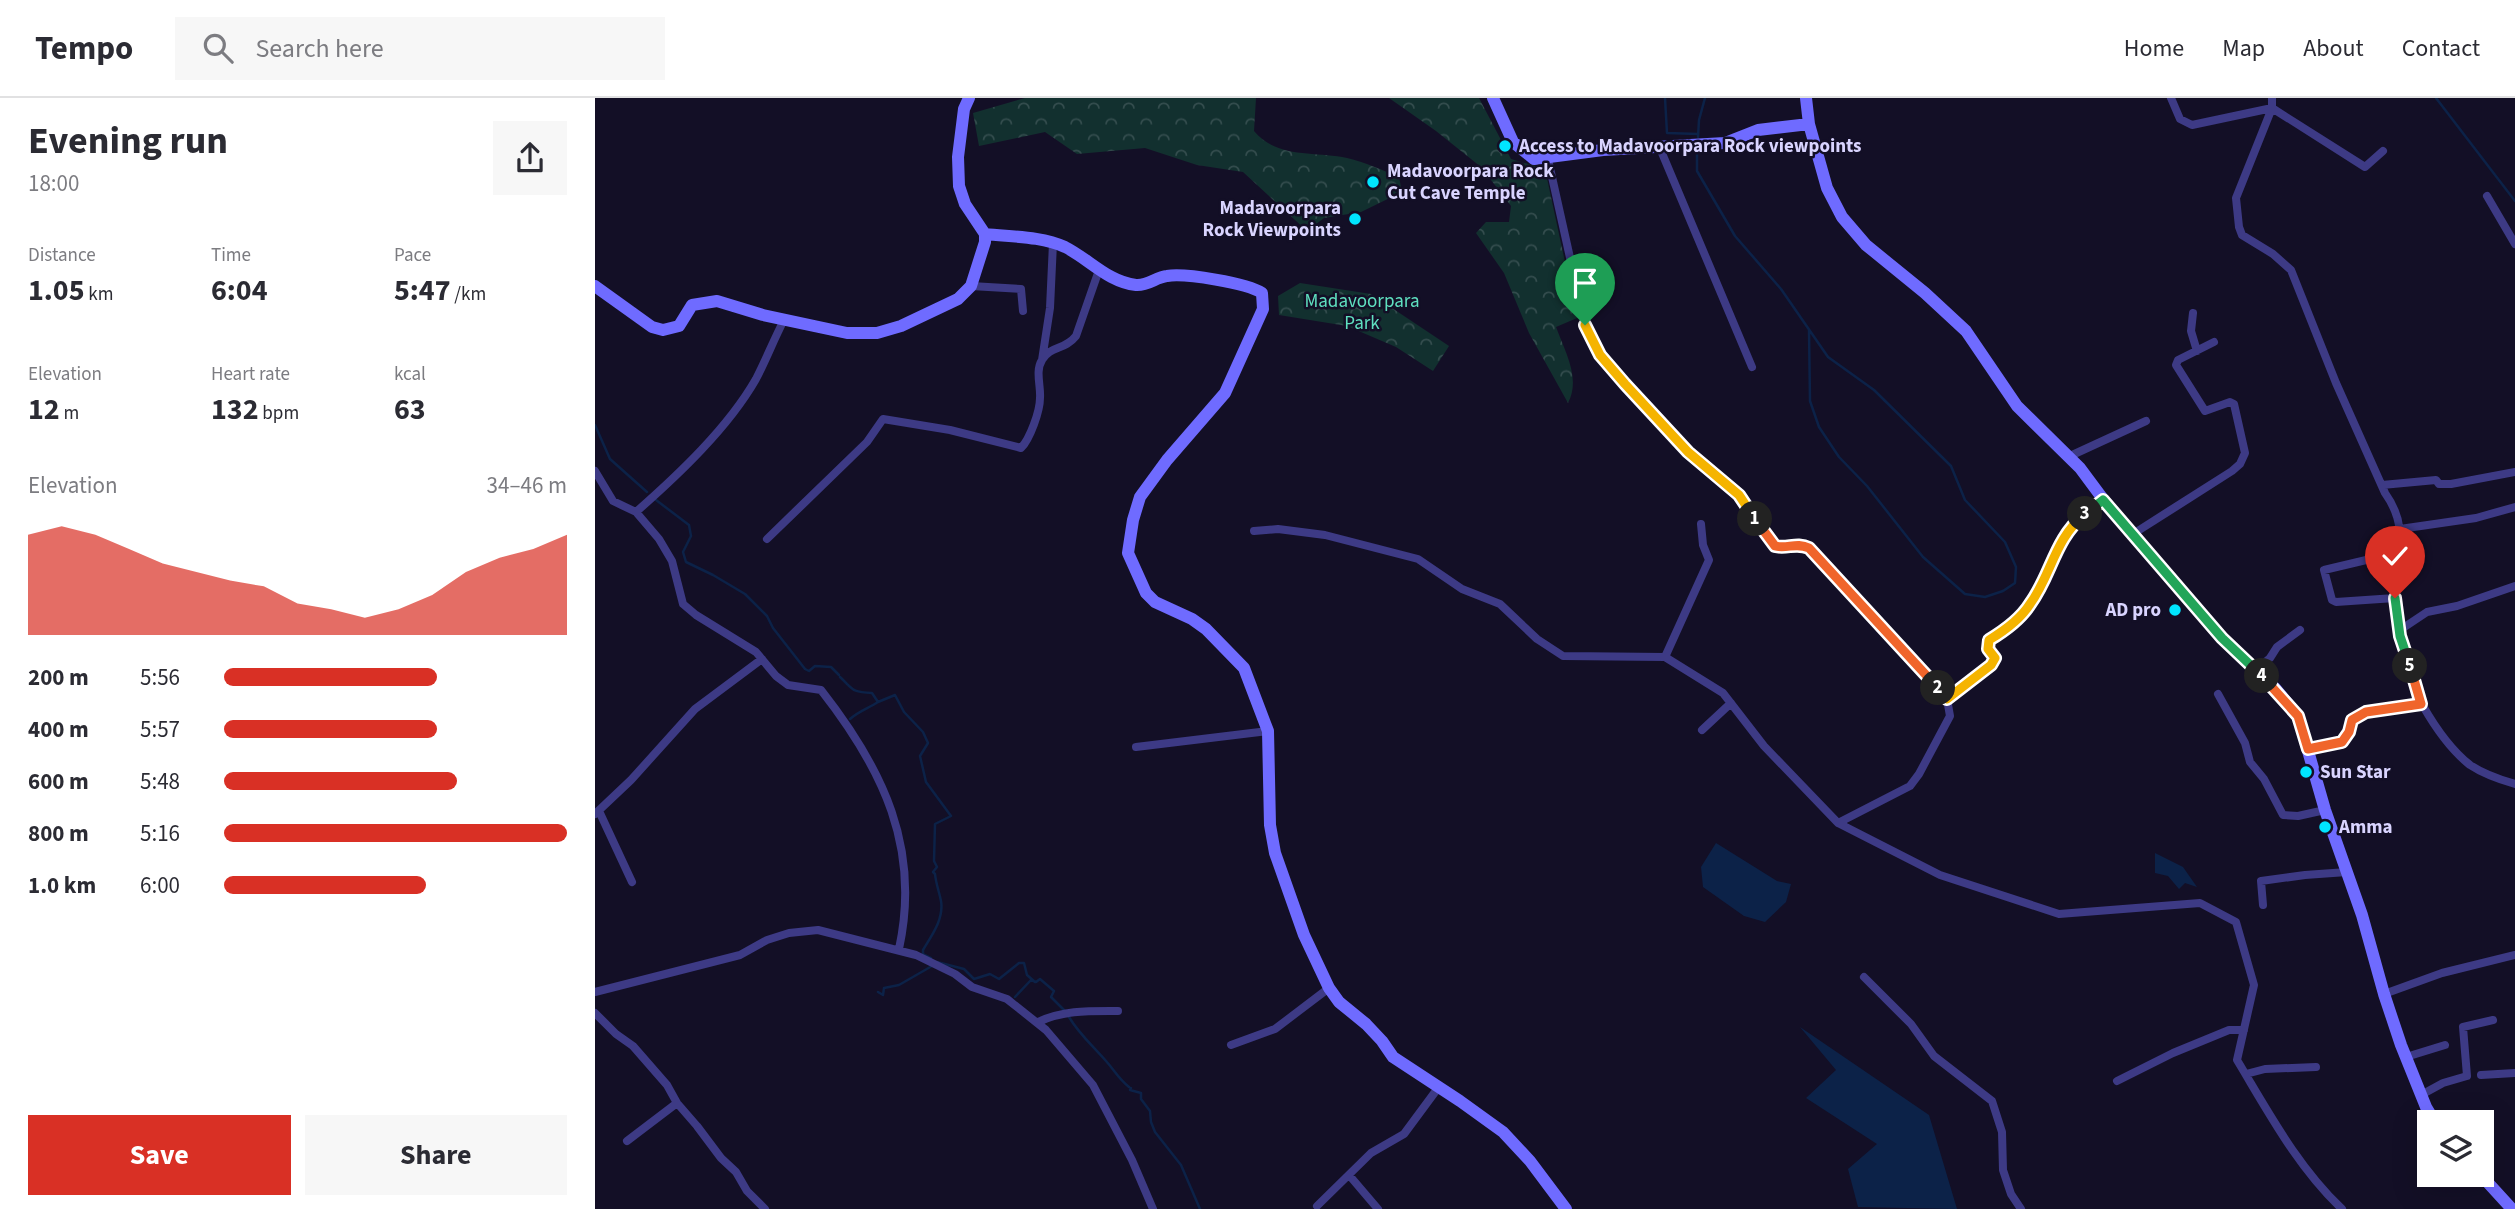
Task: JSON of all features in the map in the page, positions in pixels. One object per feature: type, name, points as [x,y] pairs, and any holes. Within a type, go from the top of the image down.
[{"type":"main road","points":[[595,286],[652,327],[663,330],[679,326],[692,305],[705,302],[729,303],[784,320],[847,334],[877,333],[901,326],[958,299],[971,286],[985,234],[965,204],[959,186],[958,157],[964,109],[969,98]]},
{"type":"main road","points":[[1493,98],[1513,142],[1534,159],[1603,150],[1725,143],[1758,130],[1808,124]]},
{"type":"main road","points":[[1806,98],[1808,124],[1826,188],[1842,217],[1873,252],[1925,293],[1966,331],[2017,405],[2070,456],[2103,500],[2222,638],[2298,716],[2325,810],[2362,915],[2384,994],[2406,1057],[2429,1110]]},
{"type":"main road","points":[[985,234],[1053,243],[1064,247],[1099,270],[1136,285],[1148,284],[1169,275],[1239,284],[1262,293],[1263,309],[1225,393],[1167,460],[1140,497],[1128,553],[1146,593],[1155,602],[1192,619],[1206,629],[1239,662],[1255,693],[1268,731],[1271,825],[1275,853],[1304,935],[1329,988],[1339,1002],[1382,1041],[1393,1057],[1503,1132],[1530,1161],[1566,1209]]},
{"type":"main road","points":[[2492,1187],[2512,1209]]},
{"type":"street","points":[[2171,98],[2180,119],[2192,125],[2272,108],[2365,167],[2382,151]]},
{"type":"street","points":[[2271,98],[2272,108],[2236,198],[2239,227],[2242,235],[2273,254],[2291,271],[2336,383],[2382,485],[2396,509],[2400,529],[2400,552],[2395,598],[2400,630],[2421,704],[2444,739],[2471,766],[2515,784]]},
{"type":"street","points":[[1659,146],[1752,367]]},
{"type":"street","points":[[1548,159],[1585,325],[1600,355],[1688,452],[1739,495],[1768,540],[1775,546],[1785,548],[1795,545],[1809,548],[1947,699],[1951,716],[1910,786],[1838,823]]},
{"type":"street","points":[[2487,196],[2515,244]]},
{"type":"street","points":[[767,539],[867,442],[883,419],[950,430],[1021,448],[1027,442],[1041,399],[1039,368],[1050,308],[1053,243]]},
{"type":"street","points":[[1042,359],[1052,349],[1069,345],[1076,336],[1099,270]]},
{"type":"street","points":[[971,286],[1021,289],[1023,311]]},
{"type":"street","points":[[2193,313],[2191,331],[2197,351]]},
{"type":"street","points":[[636,512],[680,473],[741,401],[756,378],[784,320]]},
{"type":"street","points":[[2133,534],[2232,471],[2240,464],[2245,453],[2234,404],[2230,402],[2205,411],[2176,368],[2176,362],[2214,342]]},
{"type":"street","points":[[2070,456],[2146,421]]},
{"type":"street","points":[[595,471],[613,501],[636,512],[659,539],[672,561],[683,604],[762,659],[776,676],[789,685],[821,690],[839,713],[871,764],[890,806],[905,870],[907,906],[899,950]]},
{"type":"street","points":[[2382,485],[2437,481],[2439,484],[2451,484],[2515,472]]},
{"type":"street","points":[[1947,699],[1991,665],[1995,658],[1988,649],[1989,640],[2019,618],[2041,586],[2058,546],[2077,521],[2103,500]]},
{"type":"street","points":[[2400,529],[2476,518],[2515,507]]},
{"type":"street","points":[[1665,657],[1709,560],[1703,545],[1701,524]]},
{"type":"street","points":[[1254,531],[1278,529],[1325,535],[1418,559],[1462,590],[1500,604],[1537,639],[1563,656],[1665,657],[1723,693],[1764,746],[1838,823],[1940,875],[2059,914],[2200,903],[2236,922],[2254,985],[2237,1059],[2287,1144],[2317,1185],[2342,1209]]},
{"type":"street","points":[[2395,598],[2336,602],[2329,594],[2324,570],[2400,552]]},
{"type":"street","points":[[2400,630],[2427,612],[2456,607],[2515,586]]},
{"type":"street","points":[[2256,670],[2270,658],[2277,647],[2300,630]]},
{"type":"street","points":[[632,882],[597,812],[631,780],[695,709],[762,659]]},
{"type":"street","points":[[2218,694],[2245,743],[2250,762],[2264,779],[2283,816],[2298,816],[2325,810]]},
{"type":"street","points":[[1702,730],[1731,703]]},
{"type":"street","points":[[2308,749],[2342,742],[2349,732],[2352,720],[2366,712],[2421,704]]},
{"type":"street","points":[[1136,747],[1268,731]]},
{"type":"street","points":[[2263,905],[2261,881],[2347,872]]},
{"type":"street","points":[[595,992],[740,955],[767,940],[789,933],[818,930],[899,950],[941,967],[972,987],[1007,999],[1038,1022],[1093,1085],[1132,1160],[1153,1209]]},
{"type":"street","points":[[2384,994],[2442,973],[2515,956]]},
{"type":"street","points":[[1864,977],[1911,1024],[1934,1056],[1992,1101],[2002,1132],[2003,1170],[2011,1194],[2021,1209]]},
{"type":"street","points":[[1231,1045],[1275,1029],[1329,988]]},
{"type":"street","points":[[1038,1022],[1055,1014],[1072,1011],[1118,1011]]},
{"type":"street","points":[[596,1016],[633,1046],[667,1085],[677,1103],[721,1158],[736,1172],[747,1191],[765,1209]]},
{"type":"street","points":[[2421,1095],[2443,1083],[2466,1076],[2463,1027],[2493,1020]]},
{"type":"street","points":[[2117,1081],[2173,1053],[2229,1030],[2244,1030]]},
{"type":"street","points":[[2406,1057],[2445,1045]]},
{"type":"street","points":[[2246,1074],[2265,1069],[2316,1067]]},
{"type":"street","points":[[2481,1075],[2515,1073]]},
{"type":"street","points":[[1317,1206],[1371,1153],[1403,1134],[1439,1088]]},
{"type":"street","points":[[627,1141],[677,1103]]},
{"type":"street","points":[[1349,1175],[1378,1209]]},
{"type":"green space","points":[[1025,98],[1256,98],[1254,131],[1263,140],[1285,150],[1347,158],[1367,164],[1399,177],[1402,192],[1361,212],[1324,218],[1307,231],[1243,172],[1197,165],[1145,148],[1077,154],[1045,132],[979,146],[973,113]]},
{"type":"green space","points":[[1389,98],[1479,98],[1511,159],[1545,169],[1577,318],[1556,327],[1572,375],[1572,394],[1568,403],[1529,333],[1504,273],[1476,233],[1486,222],[1509,222],[1511,206],[1481,167]]},
{"type":"green space","name":"Madavoorpara Park","points":[[1300,283],[1371,294],[1449,346],[1433,371],[1396,347],[1347,326],[1279,315],[1278,296]]},
{"type":"water","points":[[1716,843],[1777,881],[1791,884],[1786,902],[1765,922],[1744,916],[1703,887],[1701,867]]},
{"type":"water","points":[[2155,853],[2183,867],[2197,887],[2185,883],[2179,889],[2168,876],[2155,873]]},
{"type":"water","points":[[1800,1027],[1929,1115],[1957,1209],[1858,1207],[1848,1169],[1877,1144],[1806,1098],[1836,1070]]},
{"type":"waterway","points":[[1665,98],[1667,133],[1698,134]]},
{"type":"waterway","points":[[1698,137],[1705,98]]},
{"type":"waterway","points":[[2436,98],[2515,201]]},
{"type":"waterway","points":[[1697,153],[1697,171],[1735,236],[1781,289],[1828,357],[1874,390],[1951,466],[1965,500],[2005,542],[2016,567],[2015,583],[2003,591],[1985,597],[1965,594],[1923,557],[1867,486],[1839,457],[1819,427],[1810,401],[1809,330]]},
{"type":"waterway","points":[[595,425],[610,459],[647,492]]},
{"type":"waterway","points":[[656,500],[689,525],[691,536],[683,552],[686,562],[745,594],[767,616],[773,628],[805,669],[809,671],[815,666],[831,667],[839,675]]},
{"type":"waterway","points":[[840,677],[853,690],[872,693],[878,702],[895,695],[904,712],[923,732],[928,743],[920,756],[926,782],[951,816],[935,824],[934,861],[937,867],[933,872],[941,901],[941,914],[937,927],[923,950],[923,954],[931,958]]},
{"type":"waterway","points":[[850,719],[878,702]]},
{"type":"waterway","points":[[937,962],[964,969],[974,979],[990,974],[999,979],[1019,963],[1024,963],[1027,975],[1035,982]]},
{"type":"waterway","points":[[878,992],[883,995],[884,988],[899,985],[932,966]]},
{"type":"waterway","points":[[1015,997],[1031,980],[1036,982],[1040,979],[1054,991],[1051,997],[1065,1011]]},
{"type":"waterway","points":[[1069,1017],[1129,1087]]},
{"type":"waterway","points":[[1131,1088],[1130,1090],[1141,1093],[1141,1099],[1150,1111],[1155,1132],[1181,1165],[1200,1209]]},
{"type":"place","name":"Access to Madavoorpara Rock viewpoints","points":[[1505,146]]},
{"type":"place","name":"Madavoorpara Rock Cut Cave Temple","points":[[1373,182]]},
{"type":"place","name":"Madavoorpara Rock Viewpoints","points":[[1355,219]]},
{"type":"place","name":"AD pro","points":[[2175,610]]},
{"type":"place","name":"Sun Star","points":[[2306,772]]},
{"type":"place","name":"Amma","points":[[2325,827]]},
{"type":"route","points":[[1585,325],[1600,355],[1688,452],[1739,495],[1768,540],[1775,546],[1785,548],[1795,545],[1809,548],[1947,699],[1991,665],[1995,658],[1988,649],[1989,640],[2019,618],[2041,586],[2058,546],[2077,521],[2103,500],[2222,638],[2287,702],[2298,716],[2308,749],[2339,744],[2347,736],[2352,720],[2366,712],[2421,704],[2400,636],[2395,598]]}]
